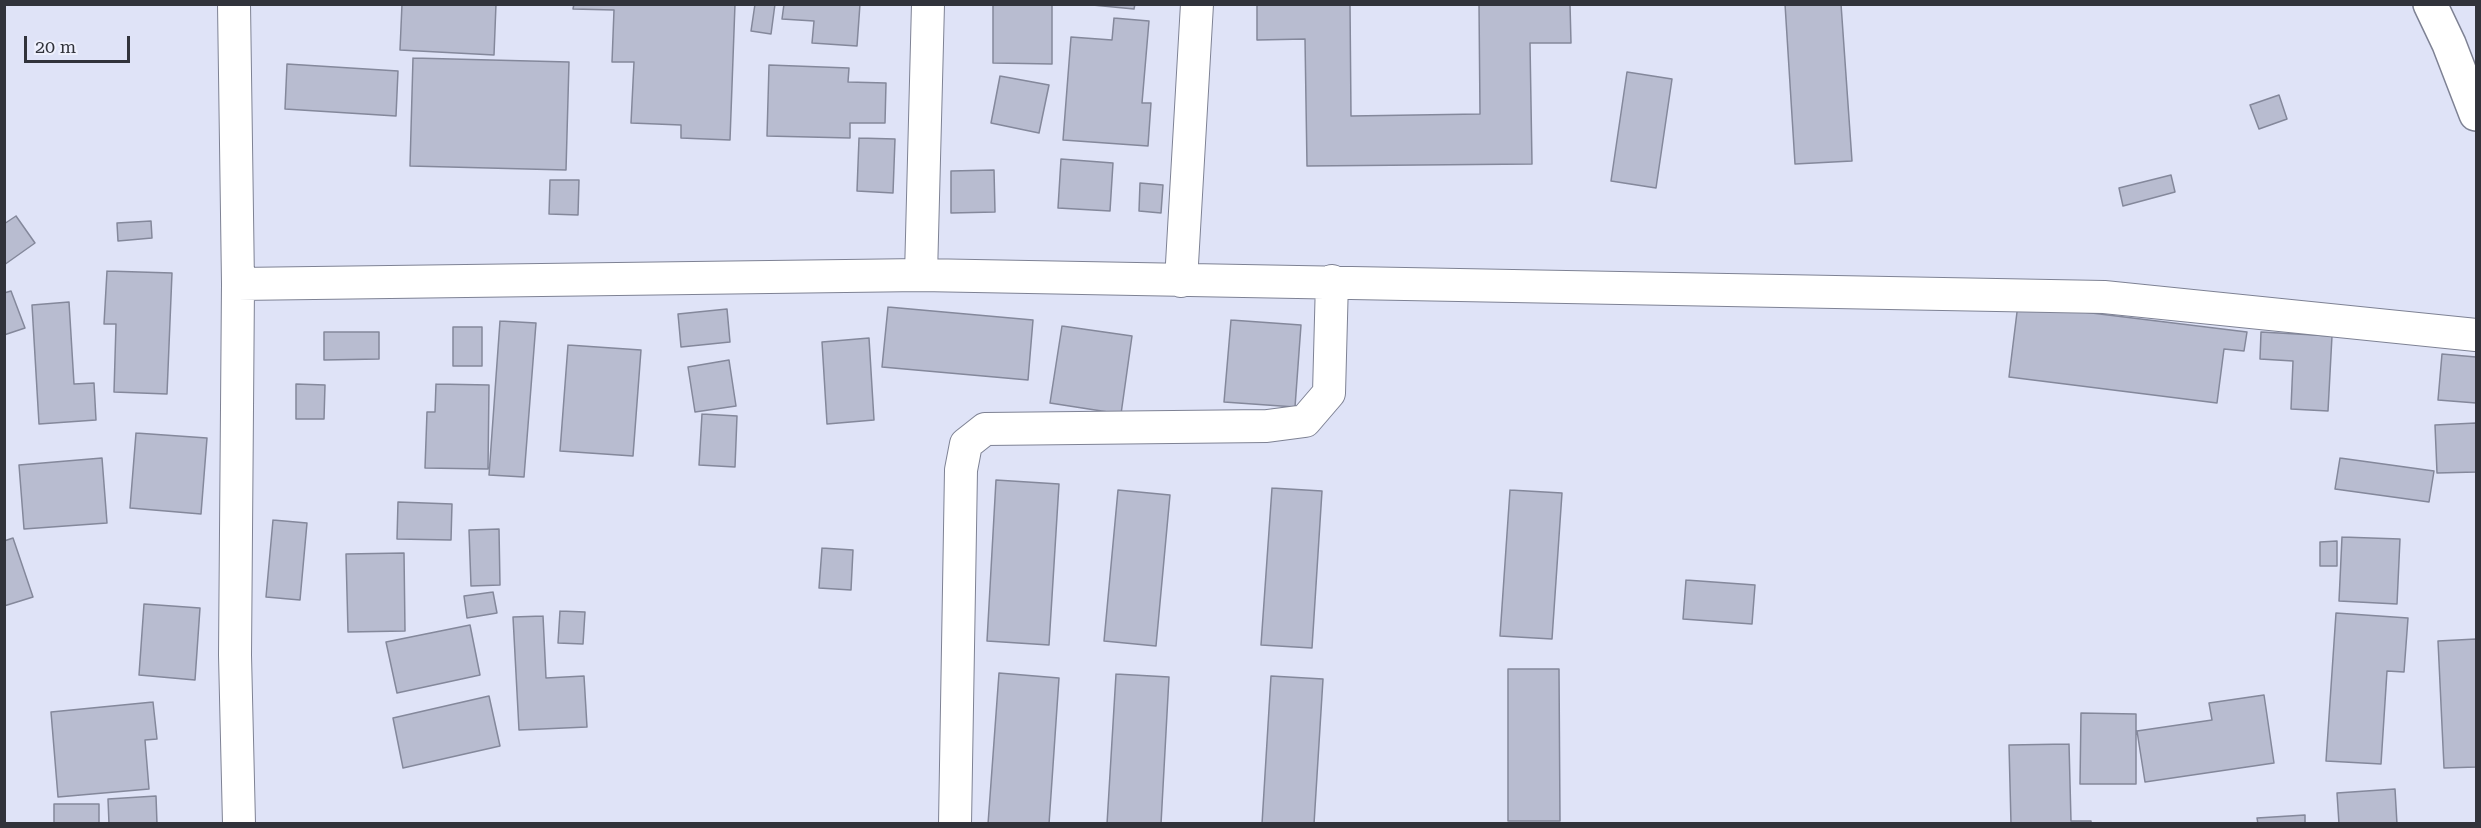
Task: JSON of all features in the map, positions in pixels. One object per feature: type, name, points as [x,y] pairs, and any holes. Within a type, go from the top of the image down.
[{"type":"street","points":[[234,4],[238,284],[235,655],[239,824]]},
{"type":"street","points":[[921,275],[928,4]]},
{"type":"street","points":[[1181,281],[1197,4]]},
{"type":"street","points":[[2430,4],[2476,114]]},
{"type":"street","points":[[238,284],[921,275],[2104,297],[2476,335]]},
{"type":"street","points":[[955,824],[961,470],[966,444],[985,429],[1267,426],[1305,421],[1329,393],[1332,281]]},
{"type":"building","points":[[402,4],[496,4],[494,55],[400,50]]},
{"type":"building","points":[[574,4],[735,4],[730,140],[681,138],[681,125],[631,123],[634,62],[612,62],[614,10],[573,9]]},
{"type":"building","points":[[755,4],[775,4],[771,34],[751,31]]},
{"type":"building","points":[[784,4],[860,4],[857,46],[812,43],[814,21],[782,19]]},
{"type":"building","points":[[993,4],[1052,4],[1052,64],[993,63]]},
{"type":"building","points":[[1082,4],[1135,4],[1134,9]]},
{"type":"building","points":[[1257,4],[1350,4],[1351,116],[1480,114],[1479,4],[1570,4],[1571,43],[1530,43],[1532,164],[1307,166],[1305,39],[1257,40]]},
{"type":"building","points":[[1785,4],[1841,4],[1852,161],[1795,164]]},
{"type":"building","points":[[1114,18],[1149,21],[1142,103],[1151,103],[1148,146],[1063,140],[1071,37],[1112,40]]},
{"type":"building","points":[[413,58],[569,62],[566,170],[410,166]]},
{"type":"building","points":[[287,64],[398,71],[396,116],[285,109]]},
{"type":"building","points":[[769,65],[849,68],[848,82],[886,83],[885,123],[850,123],[850,138],[767,136]]},
{"type":"building","points":[[1627,72],[1672,79],[1656,188],[1611,181]]},
{"type":"building","points":[[1000,76],[1049,85],[1039,133],[991,123]]},
{"type":"building","points":[[2279,95],[2287,119],[2259,129],[2250,105]]},
{"type":"building","points":[[859,138],[895,139],[893,193],[857,191]]},
{"type":"building","points":[[1061,159],[1113,163],[1110,211],[1058,208]]},
{"type":"building","points":[[994,170],[995,212],[951,213],[951,171]]},
{"type":"building","points":[[2171,175],[2175,192],[2123,206],[2119,188]]},
{"type":"building","points":[[550,180],[579,180],[578,215],[549,214]]},
{"type":"building","points":[[1140,183],[1163,185],[1161,213],[1139,211]]},
{"type":"building","points":[[16,216],[35,243],[4,265],[4,224]]},
{"type":"building","points":[[151,221],[152,238],[118,241],[117,223]]},
{"type":"building","points":[[107,271],[172,273],[167,394],[114,392],[116,324],[104,324]]},
{"type":"building","points":[[11,291],[25,328],[4,335],[4,293]]},
{"type":"building","points":[[69,302],[74,384],[94,383],[96,420],[39,424],[32,305]]},
{"type":"building","points":[[2018,304],[2247,332],[2244,351],[2224,349],[2217,403],[2009,377]]},
{"type":"building","points":[[888,307],[1033,320],[1028,380],[882,367]]},
{"type":"building","points":[[727,309],[730,342],[681,347],[678,314]]},
{"type":"building","points":[[1231,320],[1301,325],[1295,407],[1224,402]]},
{"type":"building","points":[[500,321],[536,323],[524,477],[489,475]]},
{"type":"building","points":[[1062,326],[1132,336],[1121,414],[1050,403]]},
{"type":"building","points":[[453,327],[482,327],[482,366],[453,366]]},
{"type":"building","points":[[324,332],[379,332],[379,359],[324,360]]},
{"type":"building","points":[[2261,332],[2332,336],[2328,411],[2291,409],[2293,361],[2260,359]]},
{"type":"building","points":[[869,338],[874,420],[827,424],[822,342]]},
{"type":"building","points":[[568,345],[641,350],[633,456],[560,451]]},
{"type":"building","points":[[2442,354],[2476,357],[2476,403],[2438,400]]},
{"type":"building","points":[[729,360],[736,406],[695,412],[688,367]]},
{"type":"building","points":[[296,384],[325,385],[324,419],[296,419]]},
{"type":"building","points":[[436,384],[489,385],[488,469],[425,468],[427,412],[435,412]]},
{"type":"building","points":[[702,414],[737,416],[735,467],[699,465]]},
{"type":"building","points":[[2476,423],[2476,472],[2437,473],[2435,425]]},
{"type":"building","points":[[136,433],[207,438],[201,514],[130,508]]},
{"type":"building","points":[[102,458],[107,523],[24,529],[19,465]]},
{"type":"building","points":[[2340,458],[2434,471],[2429,502],[2335,489]]},
{"type":"building","points":[[996,480],[1059,484],[1049,645],[987,641]]},
{"type":"building","points":[[1272,488],[1322,491],[1312,648],[1261,645]]},
{"type":"building","points":[[1118,490],[1170,495],[1156,646],[1104,641]]},
{"type":"building","points":[[1510,490],[1562,493],[1552,639],[1500,636]]},
{"type":"building","points":[[398,502],[452,504],[451,540],[397,539]]},
{"type":"building","points":[[273,520],[307,523],[300,600],[266,597]]},
{"type":"building","points":[[499,529],[500,585],[471,586],[469,530]]},
{"type":"building","points":[[2342,537],[2400,539],[2397,604],[2339,601]]},
{"type":"building","points":[[13,538],[33,597],[4,606],[4,541]]},
{"type":"building","points":[[2337,541],[2337,566],[2320,566],[2320,542]]},
{"type":"building","points":[[822,548],[853,550],[851,590],[819,588]]},
{"type":"building","points":[[404,553],[405,631],[348,632],[346,554]]},
{"type":"building","points":[[1686,580],[1755,585],[1752,624],[1683,619]]},
{"type":"building","points":[[493,592],[497,613],[467,618],[464,596]]},
{"type":"building","points":[[144,604],[200,608],[195,680],[139,675]]},
{"type":"building","points":[[560,611],[585,612],[583,644],[558,643]]},
{"type":"building","points":[[2336,613],[2408,618],[2404,672],[2387,671],[2381,764],[2326,761]]},
{"type":"building","points":[[543,616],[546,678],[584,676],[587,727],[519,730],[513,617]]},
{"type":"building","points":[[470,625],[480,675],[397,693],[386,642]]},
{"type":"building","points":[[2476,639],[2476,767],[2444,768],[2438,641]]},
{"type":"building","points":[[1508,669],[1559,669],[1560,821],[1508,821]]},
{"type":"building","points":[[999,673],[1059,678],[1049,824],[988,824]]},
{"type":"building","points":[[1116,674],[1169,677],[1161,824],[1107,824]]},
{"type":"building","points":[[1271,676],[1323,679],[1314,824],[1262,824]]},
{"type":"building","points":[[2264,695],[2274,763],[2145,782],[2137,731],[2212,720],[2209,703]]},
{"type":"building","points":[[489,696],[500,746],[403,768],[393,718]]},
{"type":"building","points":[[153,702],[157,739],[145,740],[149,789],[58,797],[51,712]]},
{"type":"building","points":[[2081,713],[2136,714],[2136,784],[2080,784]]},
{"type":"building","points":[[2069,744],[2071,821],[2091,821],[2091,824],[2011,824],[2009,745]]},
{"type":"building","points":[[2395,789],[2397,824],[2339,824],[2337,793]]},
{"type":"building","points":[[156,796],[157,824],[109,824],[108,799]]},
{"type":"building","points":[[54,804],[99,804],[99,824],[54,824]]},
{"type":"building","points":[[2305,815],[2305,824],[2258,824],[2257,818]]}]
